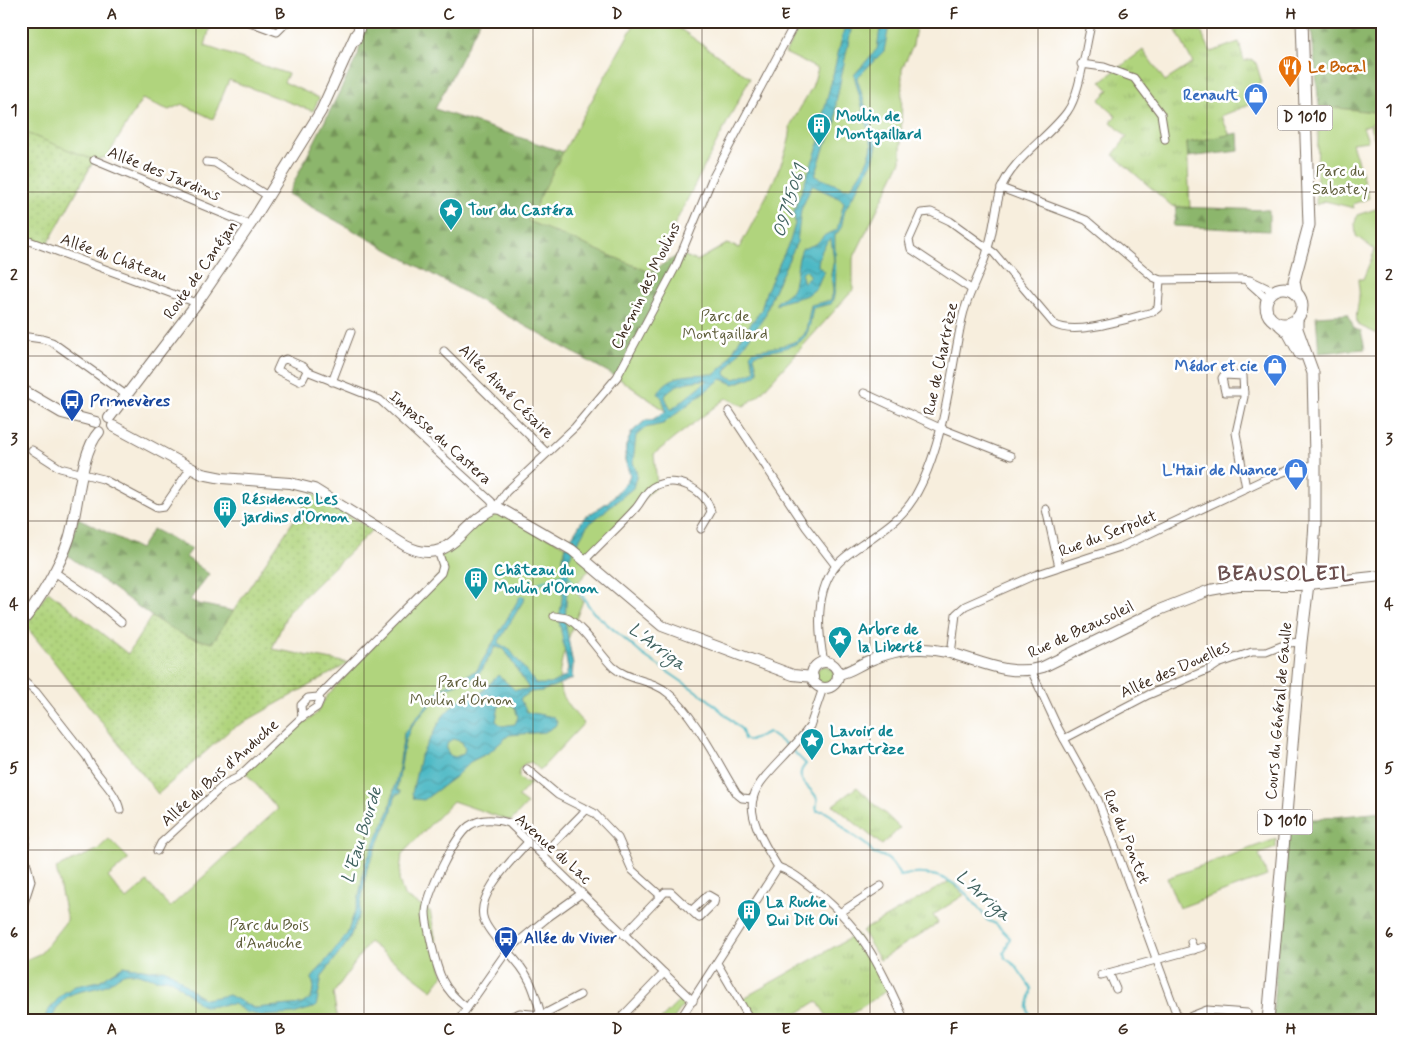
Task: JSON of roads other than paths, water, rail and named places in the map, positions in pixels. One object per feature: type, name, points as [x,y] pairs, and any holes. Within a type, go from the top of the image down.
[{"type":"main road","name":"D 1010","points":[[1296,292],[1294,281],[1308,233],[1302,21]]},
{"type":"main road","name":"D 1010","points":[[1274,293],[1288,275],[1308,215]]},
{"type":"main road","points":[[1296,292],[1301,299],[1302,307],[1297,320],[1286,325],[1280,325],[1268,315],[1274,293],[1296,292]]},
{"type":"main road","name":"Cours du Général de Gaulle","points":[[1268,1021],[1301,642],[1308,584],[1313,373],[1297,329],[1297,320]]},
{"type":"main road","name":"Cours du Général de Gaulle","points":[[1280,325],[1288,332],[1304,363],[1307,374],[1315,522],[1312,568],[1308,584]]},
{"type":"street","points":[[247,21],[277,32],[288,21]]},
{"type":"street","name":"Chemin des Moulins","points":[[495,508],[506,492],[586,415],[617,377],[676,266],[712,179],[796,21]]},
{"type":"street","name":"Rue de Chartrèze","points":[[824,662],[820,624],[822,596],[836,566],[890,525],[905,511],[915,496],[940,428],[955,367],[963,313],[988,249],[1002,188],[1009,174],[1068,111],[1076,95],[1081,64],[1092,21]]},
{"type":"street","name":"Route de Canéjan","points":[[111,422],[126,395],[197,303],[250,225],[308,133],[330,103],[353,53],[357,26]]},
{"type":"street","points":[[1081,64],[1104,66],[1134,78],[1161,114],[1164,139]]},
{"type":"street","name":"Allée des Jardins","points":[[94,160],[250,225]]},
{"type":"street","points":[[206,162],[215,163],[268,196]]},
{"type":"street","points":[[1002,188],[1086,220],[1152,277],[1160,280],[1242,278],[1250,280],[1274,293]]},
{"type":"street","points":[[971,289],[911,249],[909,240],[918,217],[925,211],[932,212],[950,221],[994,253],[1054,324],[1061,328],[1076,329],[1153,312],[1158,308],[1160,280]]},
{"type":"street","name":"Allée du Château","points":[[21,238],[197,303]]},
{"type":"street","points":[[332,382],[351,332]]},
{"type":"street","points":[[21,336],[52,342],[126,395]]},
{"type":"street","name":"Allée Aimé Césaire","points":[[444,351],[547,453]]},
{"type":"street","name":"Impasse du Castera","points":[[307,371],[380,400],[491,501],[495,508]]},
{"type":"street","points":[[21,389],[62,413],[108,432],[111,422]]},
{"type":"street","points":[[1244,392],[1236,434],[1246,488]]},
{"type":"street","points":[[864,393],[940,428],[1007,452]]},
{"type":"street","points":[[729,411],[806,527],[836,566]]},
{"type":"street","points":[[21,623],[32,609],[69,538],[83,473],[101,416],[190,469],[217,478],[304,486],[328,496],[410,548],[426,552],[438,551],[459,539],[486,512],[495,508],[572,550],[662,626],[793,675],[812,677]]},
{"type":"street","points":[[32,450],[60,468],[103,479],[157,508],[164,507],[190,469]]},
{"type":"street","name":"Rue du Serpolet","points":[[952,654],[955,618],[960,610],[1035,575],[1123,546],[1246,488],[1312,462]]},
{"type":"street","points":[[585,560],[638,506],[650,489],[657,485],[685,484],[702,494],[711,512],[701,529]]},
{"type":"street","points":[[1044,513],[1059,567]]},
{"type":"street","points":[[302,717],[302,704],[308,698],[318,697],[441,573],[443,566],[438,551]]},
{"type":"street","points":[[53,571],[91,597],[121,622]]},
{"type":"street","name":"Rue de Beausoleil","points":[[838,674],[850,672],[866,663],[905,650],[925,649],[952,654],[999,669],[1031,670],[1043,667],[1159,610],[1210,590],[1238,585],[1308,584],[1382,576]]},
{"type":"street","points":[[554,616],[568,618],[594,643],[615,669],[639,680],[657,685],[673,697],[707,743],[737,794],[742,798],[753,799]]},
{"type":"street","name":"Allée des Douelles","points":[[1064,739],[1126,706],[1218,664],[1252,652],[1266,652],[1289,643],[1301,642]]},
{"type":"street","points":[[824,662],[835,666],[838,674],[833,685],[823,688],[816,684],[812,677],[815,668],[824,662]]},
{"type":"street","name":"Rue du Pontet","points":[[1031,670],[1064,739],[1098,800],[1179,1021]]},
{"type":"street","points":[[21,679],[36,692],[87,758],[91,767],[118,802],[120,810]]},
{"type":"street","points":[[823,688],[810,726],[793,747],[761,780],[753,799],[753,817],[757,829],[778,866],[795,875],[841,912],[871,950],[905,1021]]},
{"type":"street","name":"Allée du Bois d'Anduche","points":[[157,851],[161,843],[226,783],[237,778],[302,717],[317,706],[320,700],[318,697]]},
{"type":"street","points":[[527,769],[558,795],[587,809],[614,833],[632,870],[661,896]]},
{"type":"street","points":[[542,855],[587,809]]},
{"type":"street","points":[[21,815],[26,837],[24,853],[31,881],[21,912]]},
{"type":"street","name":"Avenue du Lac","points":[[467,1008],[453,996],[439,976],[426,917],[430,896],[457,840],[474,823],[489,819],[509,824],[693,1001]]},
{"type":"street","points":[[528,842],[502,871],[483,904],[483,919],[523,967],[535,990],[542,1018]]},
{"type":"street","points":[[679,1021],[778,866]]},
{"type":"street","points":[[841,912],[882,886]]},
{"type":"street","points":[[624,935],[666,892],[671,892],[692,911]]},
{"type":"street","points":[[458,1021],[507,950],[582,894]]},
{"type":"street","points":[[1191,942],[1194,950]]},
{"type":"street","points":[[1116,989],[1105,974],[1203,947]]},
{"type":"street","points":[[717,963],[751,1021]]},
{"type":"street","points":[[618,1021],[664,972]]},
{"type":"street","points":[[509,1021],[510,1016],[520,1013],[542,1018],[580,995]]},
{"type":"street","points":[[1179,1021],[1207,1010],[1242,1016]]},
{"type":"water","points":[[846,21],[853,21],[836,102],[836,122],[828,142],[826,142],[815,176],[844,188],[850,188],[867,162],[872,145],[854,75],[877,49],[881,21],[890,21],[884,51],[857,78],[877,145],[873,161],[845,210],[841,228],[835,236],[836,281],[831,304],[813,308],[808,332],[797,343],[756,354],[754,356],[758,372],[755,376],[734,384],[721,379],[663,424],[645,428],[636,436],[633,462],[637,474],[633,488],[587,526],[569,558],[565,621],[573,665],[572,679],[542,691],[531,692],[520,699],[527,712],[554,717],[557,722],[555,726],[545,732],[509,735],[490,752],[470,762],[455,777],[424,800],[414,799],[412,793],[420,757],[443,716],[458,700],[480,694],[498,675],[515,690],[529,689],[504,649],[495,647],[482,670],[473,678],[444,689],[411,727],[405,741],[397,790],[400,791],[400,794],[396,794],[391,814],[367,869],[359,915],[348,942],[322,976],[316,1007],[293,1014],[262,1016],[246,1012],[233,1004],[206,1007],[199,1004],[171,979],[158,979],[140,974],[126,973],[106,985],[67,997],[56,1010],[51,1021],[44,1021],[47,1012],[62,994],[75,986],[99,981],[123,966],[150,970],[163,969],[173,973],[196,994],[205,999],[229,995],[254,1008],[302,1004],[311,998],[314,988],[312,978],[347,934],[358,902],[365,864],[389,811],[399,767],[404,733],[440,689],[477,670],[521,595],[525,598],[498,643],[510,650],[536,684],[550,684],[566,676],[568,669],[559,620],[563,592],[563,557],[566,546],[584,518],[608,502],[627,482],[630,475],[625,460],[626,446],[632,432],[646,420],[652,420],[666,411],[662,398],[658,394],[662,387],[675,378],[683,376],[715,374],[726,364],[741,337],[761,310],[766,292],[790,241],[795,224],[794,211],[820,141],[818,136]],"holes":[[[812,185],[844,202],[837,230],[825,235],[816,244],[802,249],[793,288],[776,305],[809,294],[815,289],[825,272],[818,266],[820,255],[831,239],[834,260],[831,274],[833,291],[831,300],[811,305],[805,333],[796,341],[753,351],[750,354],[755,370],[753,372],[735,379],[726,376],[725,372],[765,316],[772,295],[797,242],[801,210]],[[806,270],[810,275],[804,283],[801,273]],[[708,380],[671,410],[665,397],[668,392],[677,385]],[[507,703],[514,706],[518,717],[515,724],[502,726],[496,721],[499,706]],[[453,739],[462,742],[465,749],[463,754],[455,757],[449,755],[447,750],[449,742]]]},
{"type":"waterway","name":"L'Arriga","points":[[566,572],[593,612],[643,655],[709,700],[742,730],[744,739],[750,741],[768,732],[790,748]]},
{"type":"waterway","points":[[536,584],[563,574]]},
{"type":"waterway","name":"L'Arriga","points":[[793,751],[806,764],[801,775],[805,784],[817,799],[817,811],[824,811],[832,816],[847,831],[869,847],[873,854],[886,858],[900,876],[928,874],[951,882],[970,898],[987,920],[996,924],[1010,938],[1004,953],[1005,958],[1015,965],[1031,988],[1028,1009],[1029,1013],[1037,1021]]},
{"type":"place","name":"Le Bocal","points":[[1290,88]]},
{"type":"place","name":"Renault","points":[[1256,116]]},
{"type":"place","name":"Moulin de Montgaillard","points":[[819,146]]},
{"type":"place","name":"Tour du Castéra","points":[[451,231]]},
{"type":"place","name":"Médor et cie","points":[[1275,387]]},
{"type":"place","name":"Primevères","points":[[72,422]]},
{"type":"place","name":"L'Hair de Nuance","points":[[1296,491]]},
{"type":"place","name":"Résidence Les jardins d'Ornon","points":[[225,529]]},
{"type":"place","name":"Château du Moulin d'Ornon","points":[[476,600]]},
{"type":"place","name":"Arbre de la Liberté","points":[[840,659]]},
{"type":"place","name":"Lavoir de Chartrèze","points":[[812,761]]},
{"type":"place","name":"La Ruche Qui Dit Oui","points":[[749,932]]},
{"type":"place","name":"Allée du Vivier","points":[[506,959]]},
{"type":"district","name":"BEAUSOLEIL","points":[[1286,574]]},
{"type":"park label","name":"Parc du Sabatey","points":[[1340,180]]},
{"type":"park label","name":"Parc de Montgaillard","points":[[725,325]]},
{"type":"park label","name":"Parc du Moulin d'Ornon","points":[[462,691]]},
{"type":"park label","name":"Parc du Bois d'Anduche","points":[[269,934]]},
{"type":"water label","name":"O9715061","points":[[790,201]]},
{"type":"water label","name":"L'Eau Bourde","points":[[362,835]]}]
